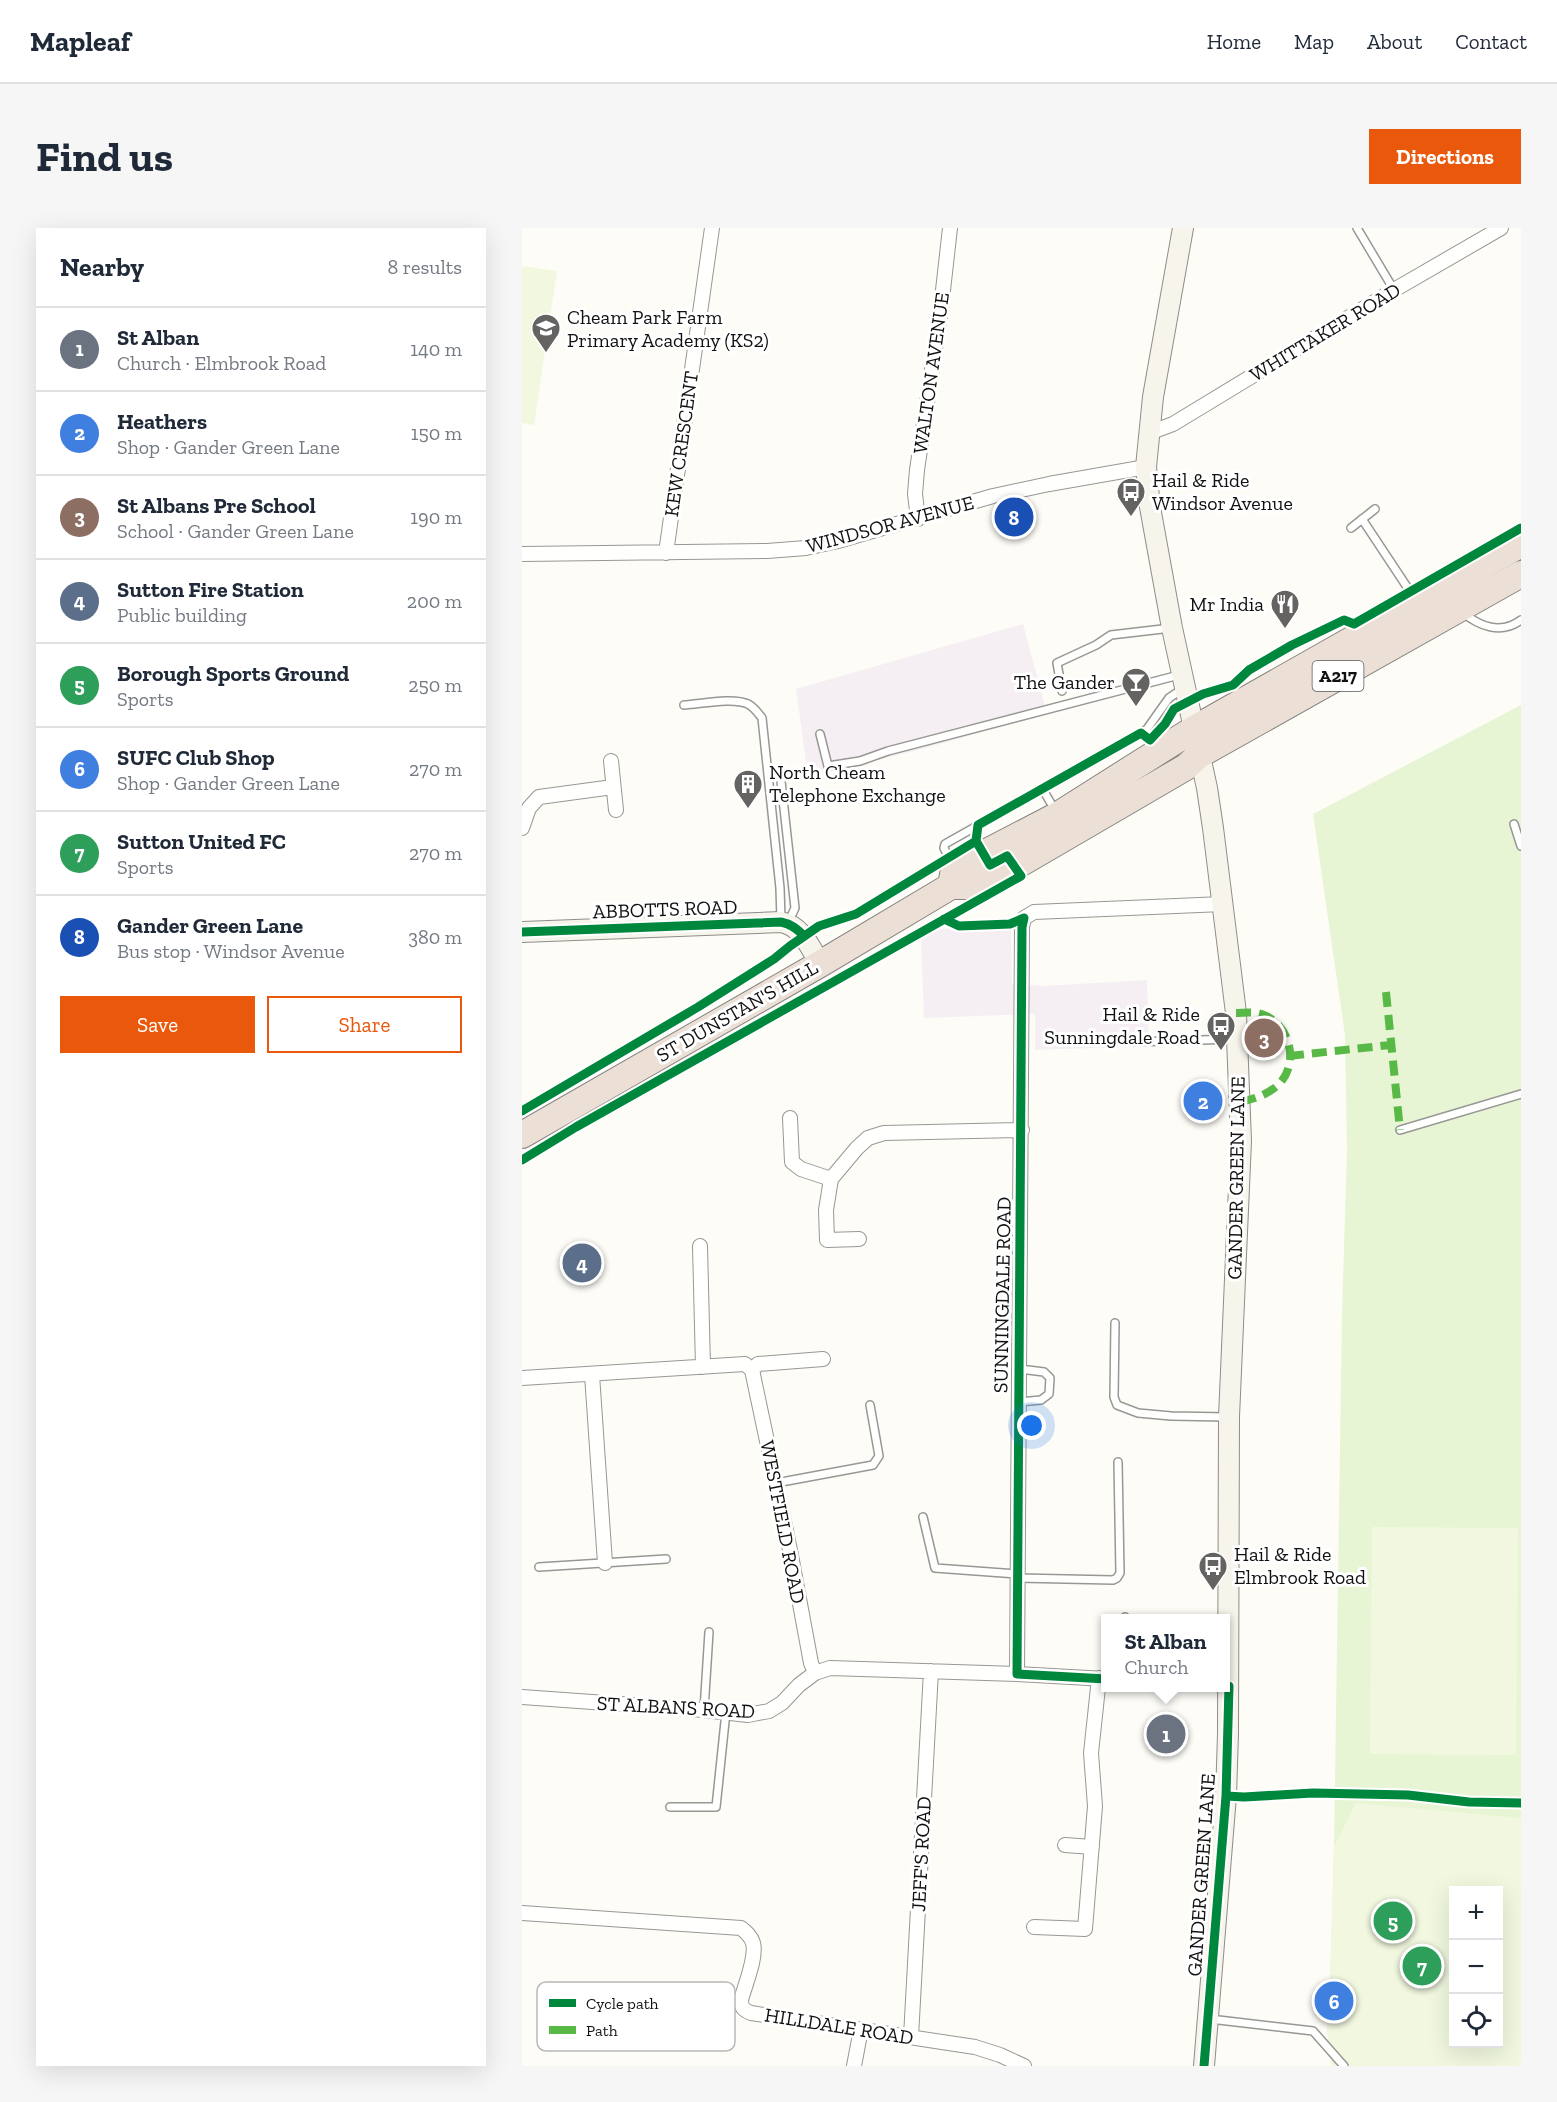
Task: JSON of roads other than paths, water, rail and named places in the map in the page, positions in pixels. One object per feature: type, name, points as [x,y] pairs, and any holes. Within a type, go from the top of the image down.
[{"type":"highway","name":"A217","points":[[1194,729],[1521,544]]},
{"type":"highway","name":"A217","points":[[1199,755],[1521,573]]},
{"type":"highway","name":"ST DUNSTAN'S HILL","points":[[522,1135],[820,964],[952,877],[1058,815],[1194,729]]},
{"type":"highway","name":"ST DUNSTAN'S HILL","points":[[952,877],[969,886],[1023,862],[1186,767],[1199,755]]},
{"type":"street","name":"KEW CRESCENT","points":[[666,553],[712,228]]},
{"type":"street","name":"WALTON AVENUE","points":[[918,519],[915,494],[917,470],[941,309],[950,228]]},
{"type":"street","name":"GANDER GREEN LANE","points":[[1183,228],[1153,397],[1146,468],[1150,507],[1172,628],[1213,828],[1236,1013],[1240,1142],[1230,1417],[1228,1614]]},
{"type":"street","name":"WHITTAKER ROAD","points":[[1149,430],[1157,430],[1173,424],[1501,228]]},
{"type":"street","name":"WINDSOR AVENUE","points":[[522,554],[767,551],[806,548],[844,540],[1005,494],[1049,484],[1146,468]]},
{"type":"street","points":[[611,761],[616,810]]},
{"type":"street","points":[[523,819],[529,807],[539,797],[614,787]]},
{"type":"street","name":"SUNNINGDALE ROAD","points":[[1017,1674],[1022,927],[1024,918],[1034,912],[1223,904]]},
{"type":"street","name":"ABBOTTS ROAD","points":[[522,931],[785,923]]},
{"type":"street","points":[[785,923],[804,936],[820,964]]},
{"type":"street","points":[[790,1118],[792,1162],[801,1169],[831,1179]]},
{"type":"street","points":[[859,1239],[827,1240],[826,1210],[831,1179],[868,1138],[876,1135],[1022,1130]]},
{"type":"street","points":[[700,1246],[703,1367]]},
{"type":"street","points":[[522,1378],[745,1364],[752,1370],[758,1364],[823,1359]]},
{"type":"street","name":"WESTFIELD ROAD","points":[[752,1370],[811,1663],[815,1673]]},
{"type":"street","points":[[592,1375],[604,1563]]},
{"type":"street","points":[[815,1673],[830,1668],[844,1667],[1101,1679]]},
{"type":"street","name":"JEFF'S ROAD","points":[[911,2037],[931,1671]]},
{"type":"street","name":"ST ALBANS ROAD","points":[[522,1697],[748,1715],[769,1712],[815,1673]]},
{"type":"street","points":[[1034,1926],[1085,1929],[1095,1789],[1091,1754],[1101,1686]]},
{"type":"street","name":"GANDER GREEN LANE","points":[[1204,2066],[1226,1796],[1227,1692]]},
{"type":"street","points":[[1065,1845],[1092,1846]]},
{"type":"street","name":"HILLDALE ROAD","points":[[522,1913],[741,1928],[750,1935],[754,1954],[741,2000],[741,2007],[744,2010],[751,2013],[975,2047],[1024,2066]]},
{"type":"street","points":[[854,2066],[861,2029]]},
{"type":"lane","points":[[1357,228],[1394,290]]},
{"type":"lane","points":[[1351,528],[1375,509]]},
{"type":"lane","points":[[1362,519],[1417,602]]},
{"type":"lane","points":[[1458,609],[1474,621],[1498,629],[1516,624],[1521,620]]},
{"type":"lane","points":[[1062,691],[1057,663],[1096,645],[1111,635],[1172,628]]},
{"type":"lane","points":[[820,734],[828,766],[1183,681]]},
{"type":"lane","points":[[952,877],[944,848],[945,844],[1141,733],[1183,681]]},
{"type":"lane","points":[[684,705],[734,701],[748,704],[762,718],[785,923]]},
{"type":"lane","points":[[780,772],[795,908],[785,923]]},
{"type":"lane","points":[[1042,788],[1058,815]]},
{"type":"lane","points":[[1514,824],[1521,846]]},
{"type":"lane","points":[[1133,1042],[1237,1039]]},
{"type":"lane","points":[[1400,1130],[1521,1094]]},
{"type":"lane","points":[[1115,1323],[1114,1397],[1117,1406],[1137,1413],[1230,1417]]},
{"type":"lane","points":[[1019,1402],[1041,1400],[1049,1394],[1050,1378],[1044,1372],[1020,1369]]},
{"type":"lane","points":[[776,1484],[873,1465],[879,1456],[870,1405]]},
{"type":"lane","points":[[923,1517],[935,1568],[1017,1576],[1113,1580],[1118,1578],[1120,1573],[1118,1462]]},
{"type":"lane","points":[[539,1567],[666,1559]]},
{"type":"lane","points":[[704,1710],[709,1632]]},
{"type":"lane","points":[[670,1807],[716,1807],[726,1712]]},
{"type":"lane","points":[[1208,2018],[1313,2031],[1344,2066]]},
{"type":"place","name":"Cheam Park Farm Primary Academy (KS2)","points":[[546,354]]},
{"type":"place","name":"Gander Green Lane","points":[[1014,517]]},
{"type":"place","name":"Hail & Ride Windsor Avenue","points":[[1131,518]]},
{"type":"place","name":"Mr India","points":[[1285,630]]},
{"type":"place","name":"The Gander","points":[[1136,708]]},
{"type":"place","name":"North Cheam Telephone Exchange","points":[[748,810]]},
{"type":"place","name":"St Albans Pre School","points":[[1264,1038]]},
{"type":"place","name":"Hail & Ride Sunningdale Road","points":[[1221,1052]]},
{"type":"place","name":"Heathers","points":[[1203,1101]]},
{"type":"place","name":"Sutton Fire Station","points":[[582,1263]]},
{"type":"place","name":"Hail & Ride Elmbrook Road","points":[[1213,1592]]},
{"type":"place","name":"St Alban","points":[[1166,1734]]},
{"type":"place","name":"Borough Sports Ground","points":[[1393,1921]]},
{"type":"place","name":"Sutton United FC","points":[[1422,1966]]},
{"type":"place","name":"SUFC Club Shop","points":[[1334,2001]]}]
